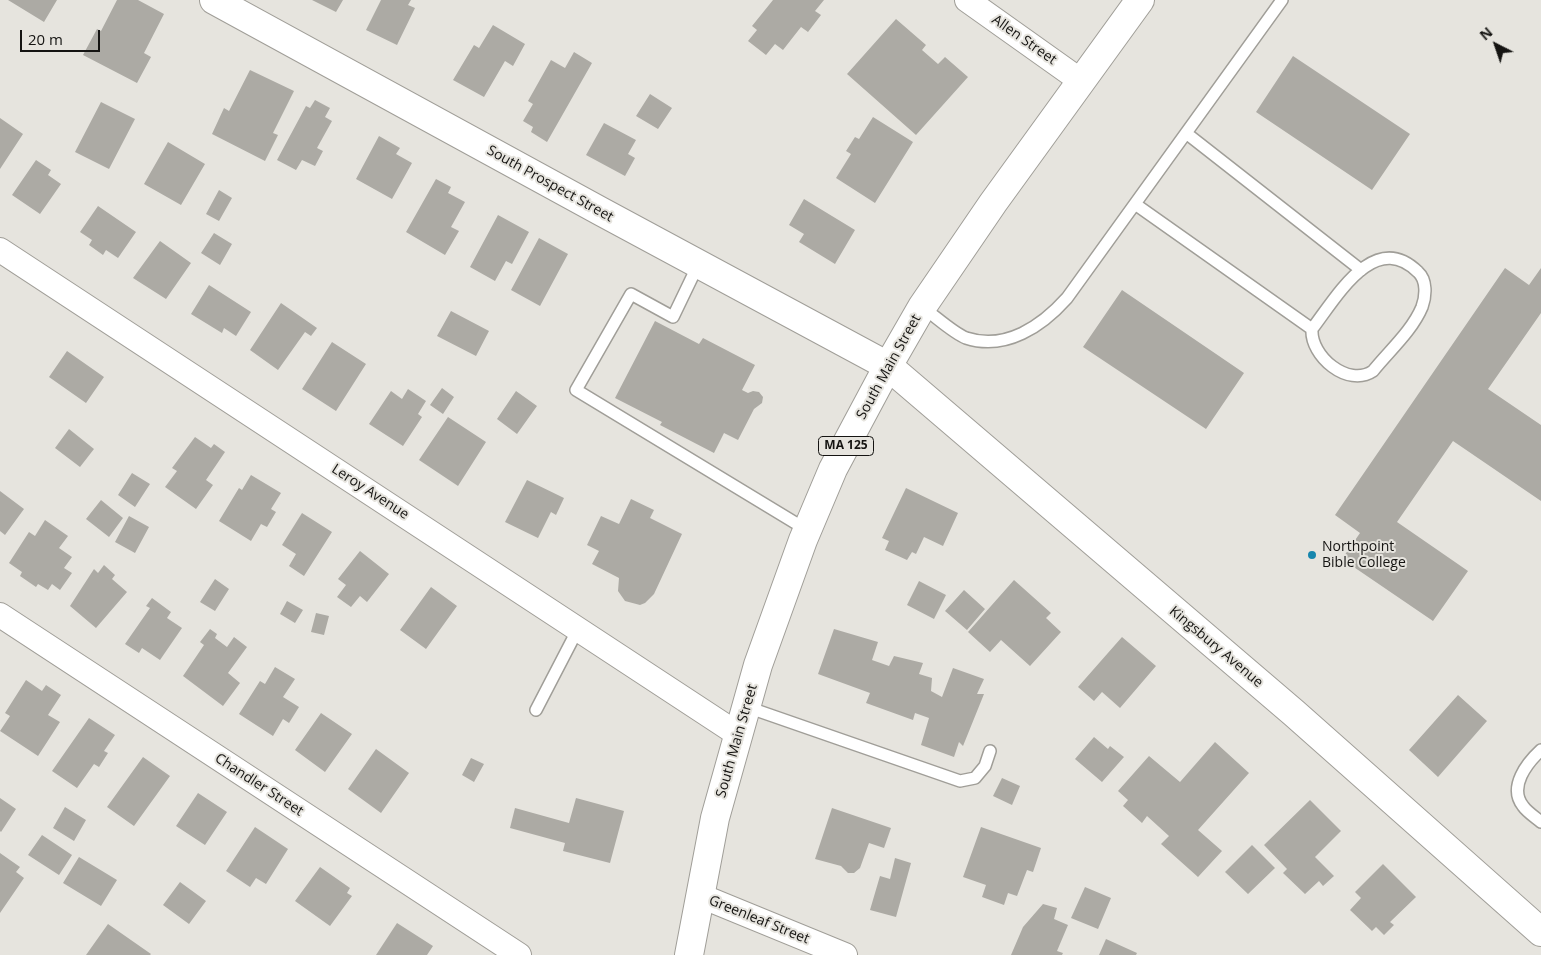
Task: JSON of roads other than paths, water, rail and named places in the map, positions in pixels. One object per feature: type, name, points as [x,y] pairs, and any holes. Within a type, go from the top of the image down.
[{"type":"main road","name":"South Prospect Street","points":[[214,0],[698,265],[888,366]]},
{"type":"main road","name":"South Main Street","points":[[689,955],[715,818],[758,665],[807,530],[833,469],[922,306],[993,203],[1140,0]]},
{"type":"main road","name":"Kingsbury Avenue","points":[[888,366],[1294,713],[1539,926]]},
{"type":"street","name":"Allen Street","points":[[967,0],[1081,81]]},
{"type":"street","name":"Leroy Avenue","points":[[0,250],[740,734]]},
{"type":"street","name":"Chandler Street","points":[[0,615],[519,955]]},
{"type":"street","name":"Greenleaf Street","points":[[701,896],[845,955]]},
{"type":"lane","points":[[922,306],[964,338],[985,342],[1016,337],[1038,326],[1067,298],[1282,0]]},
{"type":"lane","points":[[1186,133],[1361,270]]},
{"type":"lane","points":[[1135,204],[1312,329]]},
{"type":"lane","points":[[1392,258],[1409,263],[1422,276],[1425,290],[1422,307],[1414,321],[1373,371],[1359,377],[1348,375],[1342,371],[1320,354],[1312,342],[1312,329],[1351,278],[1379,260],[1392,258]]},
{"type":"lane","points":[[698,265],[673,317],[631,294],[576,390],[807,530]]},
{"type":"lane","points":[[536,710],[578,629]]},
{"type":"lane","points":[[747,707],[960,781],[975,778],[985,766],[990,751]]},
{"type":"lane","points":[[1541,750],[1520,777],[1516,792],[1522,806],[1541,822]]},
{"type":"place","name":"Northpoint Bible College","points":[[1312,555]]}]
